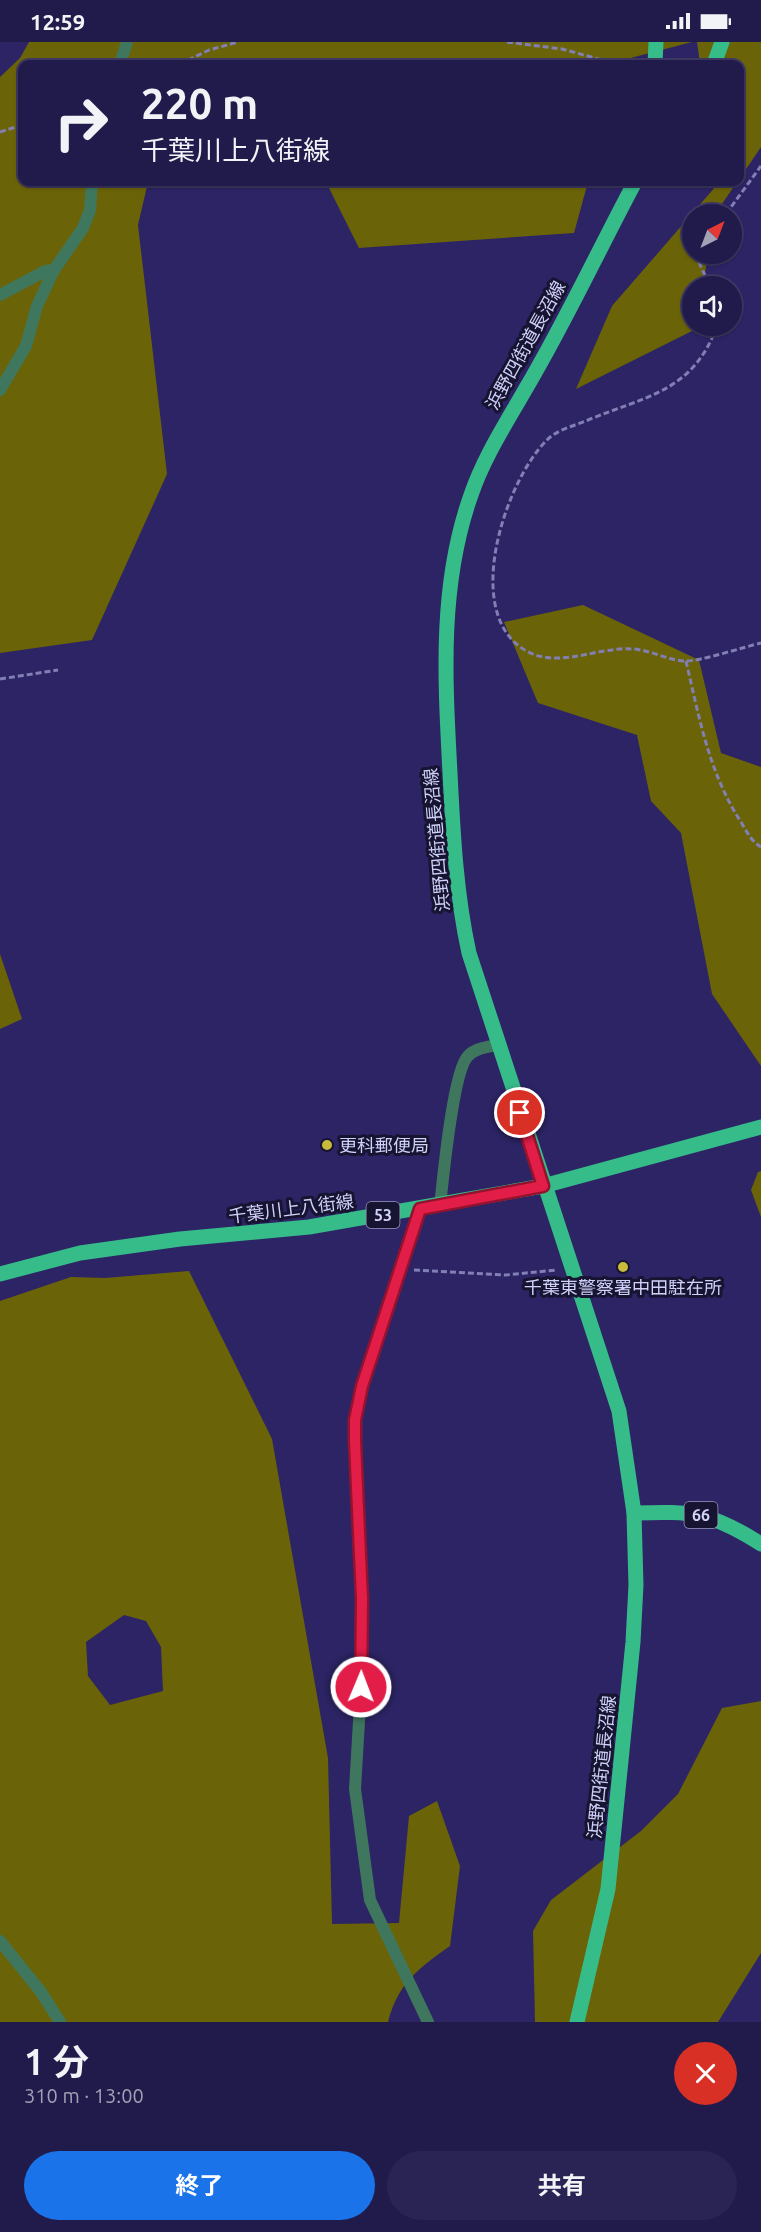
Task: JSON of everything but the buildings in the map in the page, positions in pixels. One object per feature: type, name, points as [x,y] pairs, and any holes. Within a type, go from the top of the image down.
[{"type":"main road","points":[[655,60],[656,42]]},
{"type":"main road","points":[[715,60],[722,42]]},
{"type":"main road","name":"浜野四街道長沼線","points":[[577,2022],[608,1889],[633,1642],[636,1585],[634,1513],[619,1411],[543,1186],[469,953],[459,906],[444,672],[448,598],[454,555],[471,493],[497,436],[525,390],[633,186]]},
{"type":"main road","name":"千葉川上八街線","points":[[0,1274],[80,1253],[180,1239],[309,1227],[440,1206],[543,1186],[761,1127]]},
{"type":"main road","name":"66","points":[[634,1513],[685,1512],[713,1517],[761,1544]]},
{"type":"street","points":[[121,60],[127,42]]},
{"type":"street","points":[[0,390],[26,346],[37,306],[54,270],[83,228],[90,210],[92,186]]},
{"type":"street","points":[[0,295],[45,271],[54,270]]},
{"type":"street","points":[[440,1206],[449,1126],[464,1062],[475,1051],[498,1045]]},
{"type":"street","points":[[420,1209],[362,1386],[355,1420],[362,1599],[361,1687],[355,1789],[370,1900],[428,2022]]},
{"type":"street","points":[[0,1941],[41,1992],[60,2022]]},
{"type":"path","points":[[189,60],[210,50],[238,42]]},
{"type":"path","points":[[507,42],[562,49],[602,60]]},
{"type":"path","points":[[0,132],[18,126]]},
{"type":"path","points":[[733,204],[761,165]]},
{"type":"path","points":[[756,173],[761,175]]},
{"type":"path","points":[[712,336],[698,362],[688,375],[676,384],[559,431],[537,451],[505,512],[493,567],[497,614],[512,641],[527,652],[557,658],[578,657],[613,649],[634,649],[686,661],[761,643]]},
{"type":"path","points":[[686,661],[712,766],[728,804],[753,841],[761,847]]},
{"type":"path","points":[[0,679],[58,670]]},
{"type":"path","points":[[400,1269],[506,1275],[553,1271],[571,1266]]},
{"type":"shaded area","points":[[29,42],[692,42],[623,60],[18,60],[18,186],[147,186],[138,225],[167,474],[92,640],[0,653],[0,77],[20,58]]},
{"type":"shaded area","points":[[697,42],[761,42],[761,147],[744,172],[744,60],[699,60]]},
{"type":"shaded area","points":[[328,186],[587,186],[574,233],[359,248]]},
{"type":"shaded area","points":[[716,186],[734,186],[722,204],[700,204]]},
{"type":"shaded area","points":[[682,225],[682,264],[706,264],[705,276],[682,276],[682,336],[576,389],[612,306]]},
{"type":"shaded area","points":[[583,605],[699,660],[721,753],[761,767],[761,1066],[712,994],[681,833],[651,801],[637,735],[538,703],[504,622]]},
{"type":"shaded area","points":[[0,954],[22,1019],[0,1029]]},
{"type":"shaded area","points":[[761,1171],[761,1217],[751,1190],[758,1172]]},
{"type":"shaded area","points":[[189,1271],[272,1439],[328,1758],[332,1924],[399,1923],[409,1816],[437,1801],[460,1866],[450,1946],[419,1969],[411,1978],[392,2008],[388,2022],[0,2022],[0,1301],[71,1277],[105,1278]],"holes":[[[124,1615],[146,1621],[161,1647],[163,1691],[110,1705],[88,1676],[86,1642]]]},
{"type":"shaded area","points":[[761,1701],[761,1953],[718,2022],[535,2022],[533,1931],[551,1900],[641,1831],[678,1794],[722,1708]]},
{"type":"place","name":"更科郵便局","points":[[327,1145]]},
{"type":"place","name":"千葉東警察署中田駐在所","points":[[623,1267]]},
{"type":"route","points":[[361,1687],[362,1599],[355,1420],[362,1386],[420,1209],[543,1186],[520,1113]]}]
